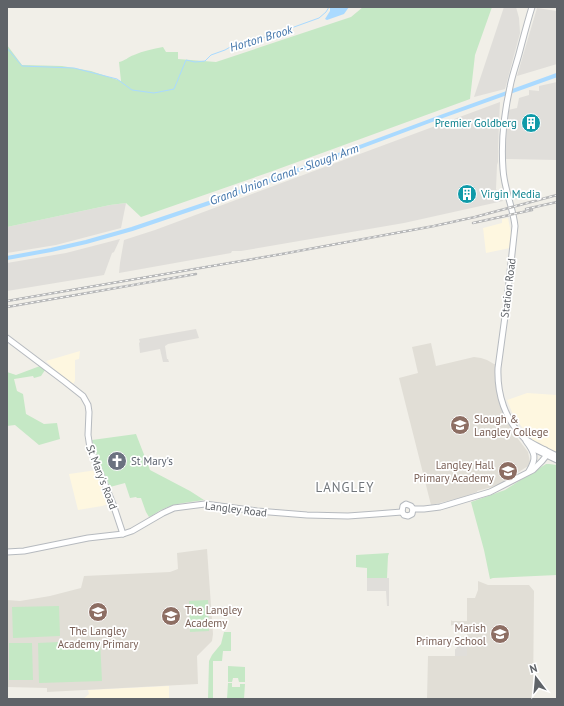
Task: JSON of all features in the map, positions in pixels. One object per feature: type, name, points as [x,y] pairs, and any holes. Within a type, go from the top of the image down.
[{"type":"street","name":"Station Road","points":[[532,7],[510,85],[502,147],[503,172],[515,226],[498,377],[500,395],[506,412],[515,427],[525,439],[544,453]]},
{"type":"street","name":"St Mary's Road","points":[[7,338],[83,396],[88,405],[89,412],[90,448],[124,534]]},
{"type":"street","points":[[525,439],[532,448],[534,458],[532,466],[528,472]]},
{"type":"street","points":[[532,448],[557,460]]},
{"type":"street","points":[[544,453],[557,456]]},
{"type":"street","points":[[413,509],[412,514],[408,516],[404,515],[402,512],[403,506],[406,504],[411,506],[413,509],[440,507],[485,494],[528,472],[544,453]]},
{"type":"street","name":"Langley Road","points":[[7,552],[24,551],[88,538],[124,534],[174,508],[205,504],[257,511],[307,515],[348,516],[402,512]]},
{"type":"shaded area","points":[[504,7],[516,7],[519,18],[520,33],[505,89],[474,97]]},
{"type":"shaded area","points":[[537,8],[557,11],[557,64],[517,76]]},
{"type":"shaded area","points":[[557,82],[557,160],[505,159],[508,110],[517,108],[519,98],[529,95],[529,90],[539,91],[539,86]]},
{"type":"shaded area","points":[[500,102],[496,189],[503,201],[404,223],[241,251],[232,251],[231,253],[119,273],[124,240],[155,230]]},
{"type":"shaded area","points":[[126,203],[121,228],[56,245],[7,253],[7,227],[110,205]]},
{"type":"shaded area","points":[[508,218],[512,238],[510,248],[486,253],[483,228],[502,223],[502,219]]},
{"type":"shaded area","points":[[120,239],[114,252],[112,253],[104,275],[7,291],[7,263],[66,253]]},
{"type":"shaded area","points":[[196,329],[199,338],[168,344],[165,346],[167,359],[169,362],[163,362],[160,349],[140,353],[139,339]]},
{"type":"shaded area","name":"Slough & Langley College","points":[[431,343],[436,366],[474,357],[496,364],[496,384],[503,411],[512,431],[528,452],[530,462],[528,466],[499,485],[477,491],[460,498],[431,505],[399,378],[418,373],[412,347]]},
{"type":"shaded area","points":[[80,351],[79,359],[75,360],[75,381],[73,384],[46,361]]},
{"type":"shaded area","points":[[527,393],[557,395],[557,451],[553,451],[534,442],[514,417],[507,400]]},
{"type":"shaded area","points":[[97,470],[108,504],[78,510],[69,474]]},
{"type":"shaded area","name":"The Langley Academy","points":[[207,549],[213,634],[212,641],[197,656],[198,684],[47,692],[47,688],[7,687],[7,600],[20,601],[50,596],[81,588],[84,576],[170,572],[178,569],[177,553]]},
{"type":"shaded area","points":[[367,578],[389,578],[389,606],[387,606],[386,591],[367,591]]},
{"type":"shaded area","name":"Marish Primary School","points":[[478,581],[488,585],[529,585],[534,591],[533,699],[427,699],[428,656],[467,656],[467,625],[451,626],[451,620],[467,621],[467,598],[475,598],[478,590]]},
{"type":"shaded area","points":[[451,639],[454,642],[467,641],[467,656],[455,656],[455,649],[457,646],[449,641]]},
{"type":"shaded area","points":[[169,686],[169,699],[83,699],[89,694],[88,690]]},
{"type":"green space","points":[[363,7],[492,7],[475,55],[470,99],[141,217],[126,203],[110,205],[7,227],[7,45],[22,65],[62,66],[91,71],[121,81],[119,62],[144,51],[163,47],[166,52],[178,52],[178,59],[216,62],[351,17]]},
{"type":"green space","points":[[40,366],[45,370],[41,376],[34,378],[33,376],[14,379],[17,391],[23,394],[26,414],[44,424],[57,423],[60,439],[39,445],[15,425],[7,426],[7,372],[16,375]]},
{"type":"green space","points":[[136,434],[150,470],[204,500],[173,505],[149,517],[141,498],[130,498],[125,483],[110,487],[94,449],[92,440]]},
{"type":"green space","points":[[546,464],[557,465],[557,575],[490,579],[471,502],[505,490]]},
{"type":"green space","points":[[389,553],[387,578],[367,578],[367,568],[356,567],[356,555]]},
{"type":"green space","points":[[208,600],[209,631],[190,632],[189,601]]},
{"type":"green space","points":[[59,606],[60,636],[13,638],[12,607]]},
{"type":"green space","points":[[224,632],[231,632],[231,651],[223,651],[222,661],[213,661],[213,699],[208,699],[209,661],[221,644]]},
{"type":"green space","points":[[100,640],[102,681],[39,683],[38,643]]},
{"type":"green space","points":[[9,643],[32,643],[33,680],[9,680]]},
{"type":"green space","points":[[228,666],[245,667],[245,682],[239,682],[238,678],[233,678],[232,682],[228,682]]},
{"type":"green space","points":[[228,683],[232,683],[232,687],[240,687],[240,684],[245,684],[244,699],[227,699]]},
{"type":"water","points":[[330,7],[349,7],[344,14],[327,20],[325,19],[330,11]]},
{"type":"waterway","name":"Horton Brook","points":[[7,48],[22,66],[74,68],[117,79],[132,90],[154,93],[174,89],[186,60],[195,62],[205,61],[211,55],[232,46],[261,39],[269,35],[272,36],[281,34],[294,27],[319,18],[329,7]]},
{"type":"waterway","name":"Grand Union Canal - Slough Arm","points":[[7,258],[86,242],[132,229],[209,203],[557,75]]},
{"type":"railway","points":[[7,301],[282,254],[434,226],[475,217],[557,195]]},
{"type":"railway","points":[[526,209],[557,202]]},
{"type":"railway","points":[[473,223],[532,210]]},
{"type":"railway","points":[[7,307],[196,274]]},
{"type":"place","name":"Premier Goldberg","points":[[531,123]]},
{"type":"place","name":"Virgin Media","points":[[467,194]]},
{"type":"place","name":"Slough & Langley College","points":[[460,425]]},
{"type":"place","name":"St Mary's","points":[[117,461]]},
{"type":"place","name":"Langley Hall Primary Academy","points":[[508,471]]},
{"type":"place","name":"The Langley Academy Primary","points":[[98,612]]},
{"type":"place","name":"The Langley Academy","points":[[171,616]]},
{"type":"place","name":"Marish Primary School","points":[[500,634]]},
{"type":"district","name":"LANGLEY","points":[[345,487]]}]
